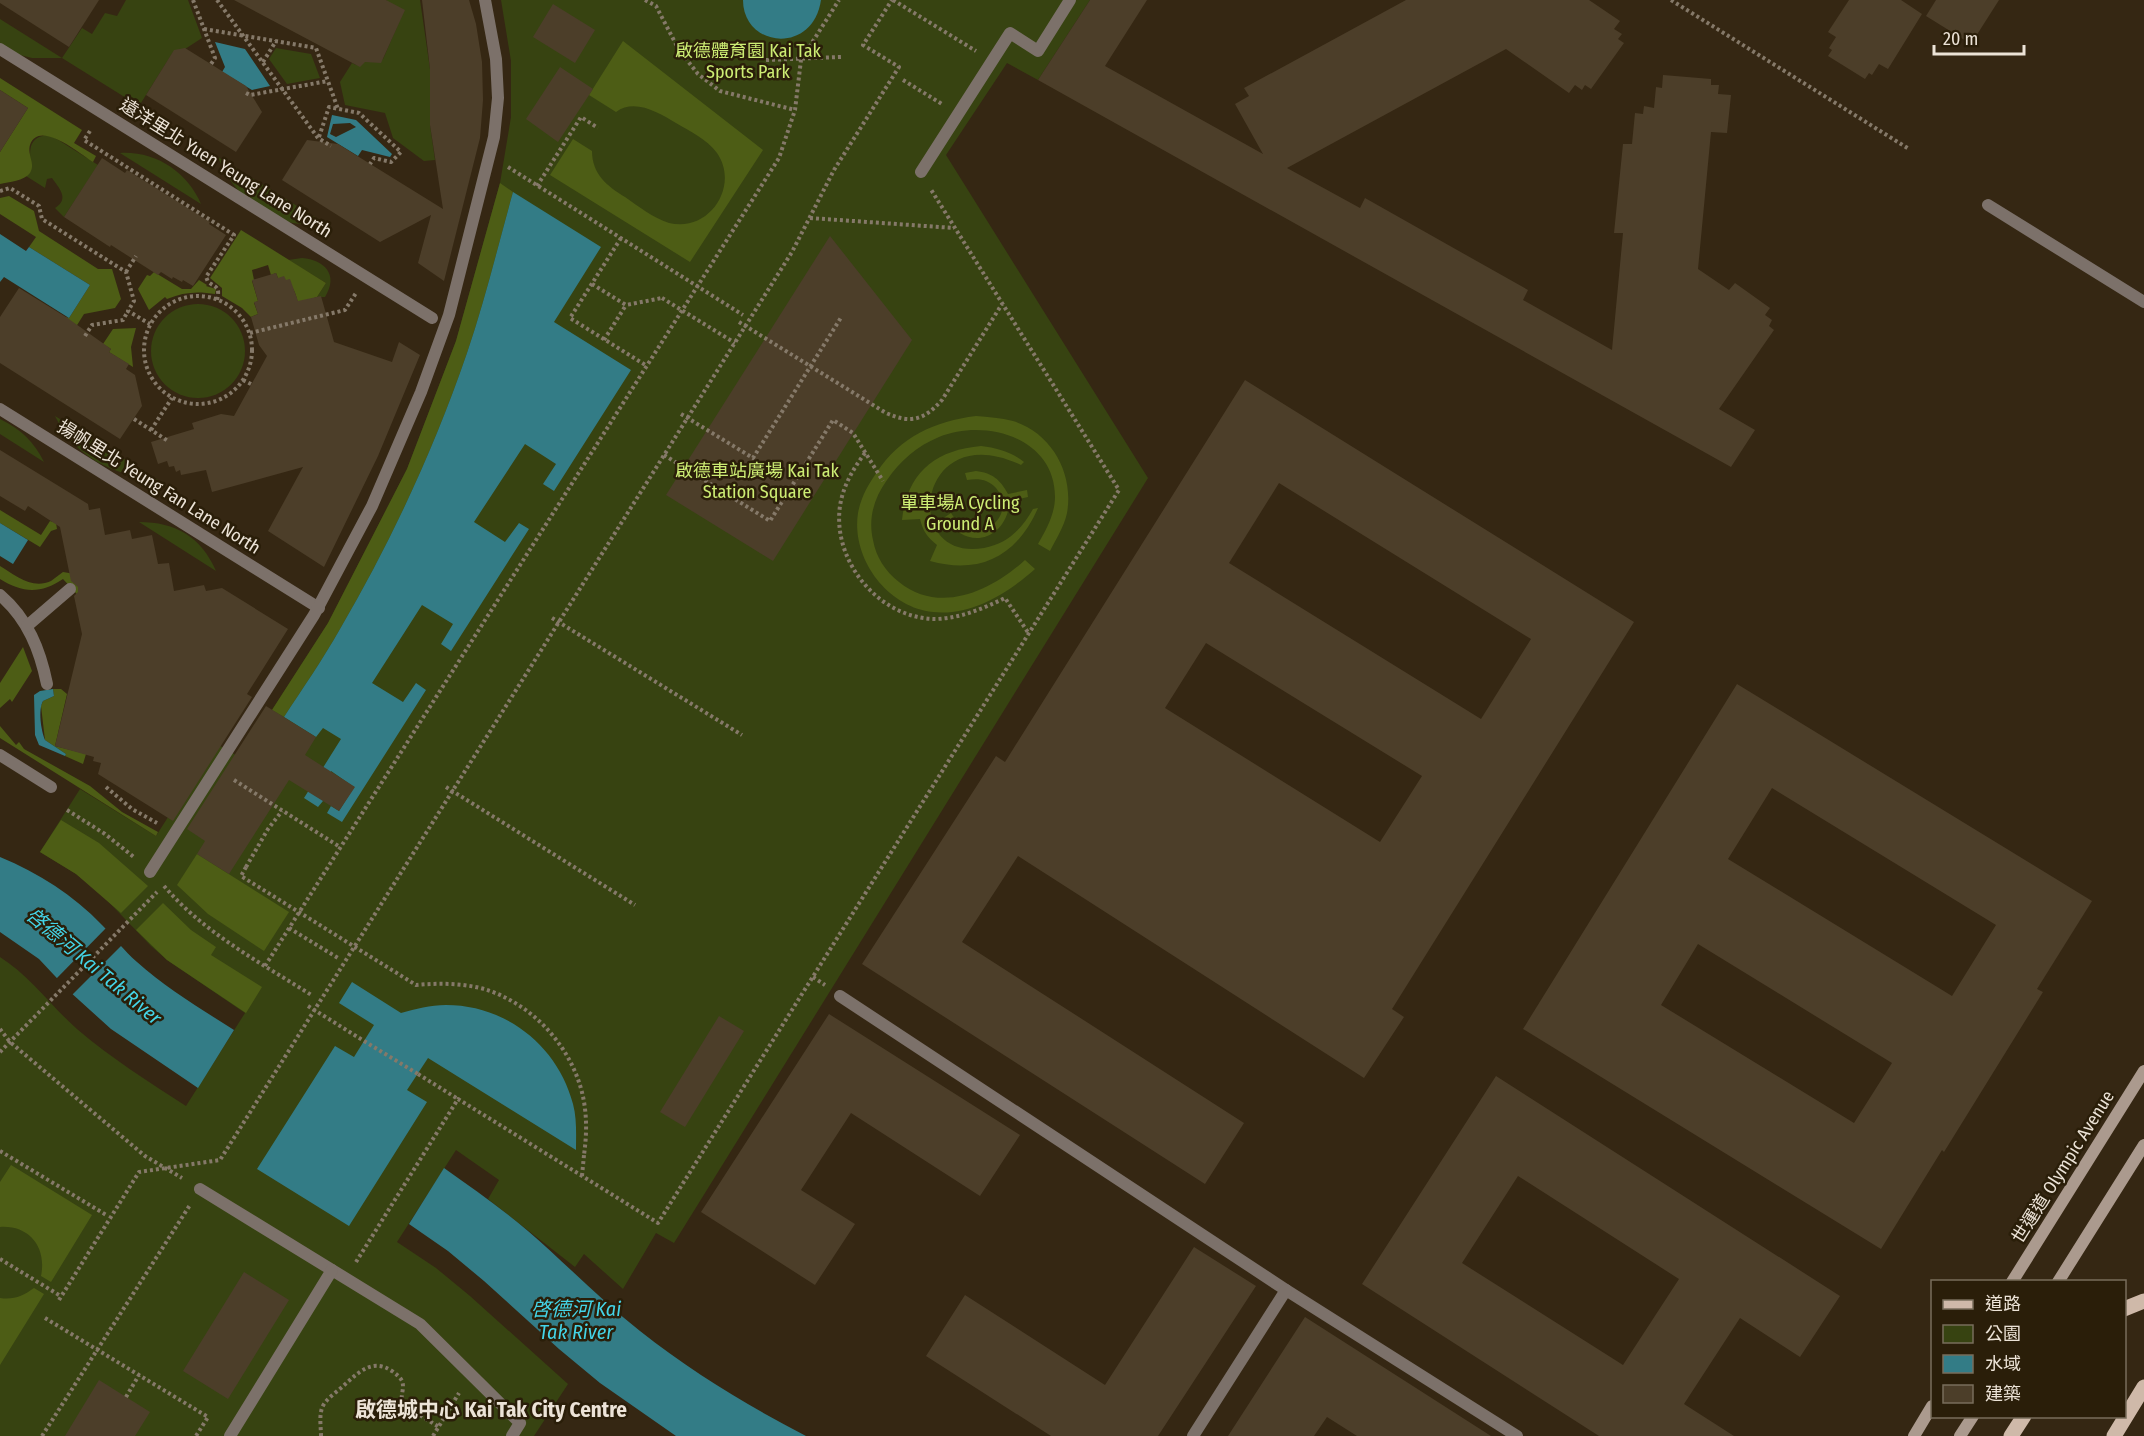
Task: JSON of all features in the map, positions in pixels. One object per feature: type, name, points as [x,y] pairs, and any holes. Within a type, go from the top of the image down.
[{"type":"main road","name":"世運道 Olympic Avenue","points":[[2013,1280],[2144,1071]]},
{"type":"main road","points":[[2059,1280],[2144,1145]]},
{"type":"main road","points":[[2126,1308],[2144,1301]]},
{"type":"main road","points":[[2126,1416],[2144,1387]]},
{"type":"main road","points":[[1914,1436],[1931,1408]]},
{"type":"main road","points":[[1960,1436],[1972,1418]]},
{"type":"main road","points":[[2011,1436],[2023,1418]]},
{"type":"main road","points":[[2114,1436],[2125,1418]]},
{"type":"street","points":[[150,872],[318,608],[372,506],[421,393],[449,315],[491,156],[496,118],[497,79],[485,0]]},
{"type":"street","points":[[921,172],[1010,33],[1038,51],[1070,0]]},
{"type":"street","name":"遠洋里北 Yuen Yeung Lane North","points":[[0,49],[432,318]]},
{"type":"street","points":[[1988,205],[2144,302]]},
{"type":"street","name":"揚帆里北 Yeung Fan Lane North","points":[[0,409],[318,608]]},
{"type":"street","points":[[27,626],[70,589]]},
{"type":"street","points":[[0,595],[16,610],[27,626],[43,662],[47,684]]},
{"type":"street","points":[[0,755],[51,787]]},
{"type":"street","points":[[840,996],[1286,1290],[1517,1436]]},
{"type":"street","points":[[200,1189],[420,1324],[520,1423],[512,1436]]},
{"type":"street","points":[[230,1436],[332,1270]]},
{"type":"street","points":[[1193,1436],[1286,1290]]},
{"type":"path","points":[[193,0],[215,58],[211,64]]},
{"type":"path","points":[[218,0],[318,138],[331,146]]},
{"type":"path","points":[[645,0],[656,6],[679,50],[698,74],[720,91],[795,110]]},
{"type":"path","points":[[265,966],[779,158],[795,110],[801,60],[839,0]]},
{"type":"path","points":[[0,1259],[59,1298],[139,1172],[220,1160],[792,252],[834,170],[899,67],[863,45],[893,0],[980,54]]},
{"type":"path","points":[[1671,0],[1909,148]]},
{"type":"path","points":[[204,29],[316,48],[339,109]]},
{"type":"path","points":[[263,62],[276,41]]},
{"type":"path","points":[[766,60],[841,57]]},
{"type":"path","points":[[903,80],[958,114]]},
{"type":"path","points":[[246,93],[250,95],[328,81]]},
{"type":"path","points":[[318,138],[329,107],[359,113],[401,152],[391,162],[374,158],[370,164]]},
{"type":"path","points":[[102,112],[84,140],[234,235],[206,277],[208,282],[219,289],[217,300]]},
{"type":"path","points":[[537,186],[581,117],[598,128]]},
{"type":"path","points":[[491,156],[743,315]]},
{"type":"path","points":[[308,1006],[658,1223],[1119,490],[921,172]]},
{"type":"path","points":[[0,191],[10,188],[39,206],[42,219],[126,272],[134,301],[123,320],[92,325],[85,336]]},
{"type":"path","points":[[810,218],[955,228]]},
{"type":"path","points":[[621,238],[570,318],[647,366]]},
{"type":"path","points":[[126,272],[136,256]]},
{"type":"path","points":[[250,333],[345,310],[366,277]]},
{"type":"path","points":[[592,284],[626,305],[662,298],[735,343]]},
{"type":"path","points":[[196,296],[217,300],[235,310],[250,333],[253,349],[250,366],[243,381],[235,391],[211,403],[198,405],[172,398],[151,378],[146,365],[145,338],[150,324],[170,304],[183,298],[196,296]]},
{"type":"path","points":[[739,322],[886,413],[901,419],[917,419],[931,412],[942,400],[1002,304]]},
{"type":"path","points":[[604,340],[626,305]]},
{"type":"path","points":[[128,310],[150,324]]},
{"type":"path","points":[[681,414],[753,458],[842,316]]},
{"type":"path","points":[[243,381],[251,384]]},
{"type":"path","points":[[151,430],[172,398]]},
{"type":"path","points":[[134,419],[168,441]]},
{"type":"path","points":[[664,455],[770,520],[833,420],[853,433],[883,481]]},
{"type":"path","points":[[865,453],[853,469],[840,507],[840,527],[844,547],[851,566],[863,583],[877,597],[894,608],[933,619],[973,613],[1005,598],[1029,634]]},
{"type":"path","points":[[552,618],[742,735]]},
{"type":"path","points":[[216,769],[340,848]]},
{"type":"path","points":[[106,787],[132,809],[175,834]]},
{"type":"path","points":[[446,787],[635,905]]},
{"type":"path","points":[[67,810],[105,834],[150,872],[198,921],[313,996]]},
{"type":"path","points":[[282,811],[268,829],[241,876],[416,985],[463,984],[485,989],[527,1011],[545,1026],[566,1054],[580,1086],[585,1108],[586,1132],[582,1176]]},
{"type":"path","points":[[0,1052],[155,894]]},
{"type":"path","points":[[289,928],[338,958]]},
{"type":"path","points":[[0,1029],[10,1042],[145,1156],[200,1189],[42,1436]]},
{"type":"path","points":[[345,1278],[458,1099]]},
{"type":"path","points":[[0,1151],[108,1216]]},
{"type":"path","points":[[45,1318],[208,1417],[196,1436]]},
{"type":"path","points":[[321,1436],[322,1408],[327,1400],[354,1376],[374,1365],[385,1367],[402,1380],[402,1404],[439,1427]]},
{"type":"path","points":[[433,1436],[471,1374]]},
{"type":"path","points":[[126,1397],[139,1376]]},
{"type":"green space","points":[[126,0],[188,0],[202,38],[182,51],[173,52],[139,106],[62,58],[82,28],[92,34],[105,13],[117,16]]},
{"type":"green space","points":[[387,0],[420,0],[430,69],[430,125],[435,160],[424,161],[393,138],[385,113],[345,105],[340,82],[352,63],[356,65],[366,58],[380,61],[383,59],[400,20],[401,17],[386,2]]},
{"type":"green space","name":"啟德車站廣場 Kai Tak Station Square","points":[[501,0],[1090,0],[1038,80],[1007,63],[946,155],[1148,478],[674,1243],[656,1233],[623,1289],[584,1254],[575,1267],[488,1199],[499,1180],[456,1150],[397,1242],[436,1268],[470,1296],[568,1384],[534,1436],[0,1436],[0,957],[21,973],[90,1040],[186,1106],[245,1013],[167,960],[99,892],[76,874],[40,852],[80,789],[156,836],[215,743],[241,758],[328,623],[407,469],[456,341],[500,183],[511,117],[511,61]]},
{"type":"green space","points":[[0,19],[62,58],[32,58],[12,53],[0,46]]},
{"type":"green space","points":[[623,41],[763,150],[690,262],[550,175],[573,139],[592,151],[598,173],[607,184],[646,212],[663,221],[683,224],[697,221],[717,204],[725,179],[723,166],[717,153],[708,144],[655,111],[631,106],[616,112],[589,95]]},
{"type":"green space","points":[[276,48],[311,54],[320,78],[287,84],[269,59]]},
{"type":"green space","points":[[0,78],[82,130],[74,143],[96,156],[93,162],[70,146],[42,136],[35,138],[30,145],[32,170],[30,173],[20,179],[0,184],[0,152],[28,108],[0,90]]},
{"type":"green space","points":[[46,135],[52,136],[98,165],[64,217],[55,208],[62,201],[62,193],[52,178],[47,179],[45,188],[26,176],[30,172],[32,144],[34,140]]},
{"type":"green space","points":[[120,153],[146,156],[169,166],[188,182],[201,204]]},
{"type":"green space","points":[[218,157],[326,224],[293,223],[269,215],[238,190]]},
{"type":"green space","points":[[500,183],[513,192],[474,333],[426,460],[359,596],[284,717],[272,710],[328,623],[407,469],[456,341]]},
{"type":"green space","points":[[9,196],[34,211],[39,231],[98,269],[112,269],[121,299],[115,308],[84,314],[74,330],[66,317],[69,318],[90,285],[29,247],[36,237],[0,214],[0,198]]},
{"type":"green space","points":[[241,230],[326,283],[317,297],[298,303],[292,287],[278,278],[276,273],[271,275],[268,265],[252,270],[254,280],[252,281],[258,301],[254,303],[258,314],[251,317],[242,308],[222,296],[222,288],[210,278]]},
{"type":"green space","points":[[302,258],[317,262],[327,270],[331,282],[325,297],[317,297],[326,283],[288,260]]},
{"type":"green space","points":[[154,272],[182,289],[191,289],[199,280],[206,286],[216,289],[215,294],[191,293],[167,299],[165,297],[149,310],[138,289],[147,275],[150,276]]},
{"type":"green space","points":[[198,304],[216,307],[231,318],[242,333],[245,351],[242,369],[231,384],[216,395],[198,398],[180,395],[165,384],[154,369],[151,351],[154,333],[165,318],[180,307]]},
{"type":"green space","points":[[136,328],[131,347],[133,367],[109,352],[111,349],[103,344],[113,329]]},
{"type":"green space","points":[[55,416],[158,480],[125,474],[97,462],[73,443]]},
{"type":"green space","points":[[976,416],[1013,421],[1039,435],[1049,445],[1063,470],[1067,484],[1066,518],[1050,551],[1038,544],[1052,516],[1055,497],[1052,477],[1043,460],[1031,447],[1015,438],[996,432],[977,430],[939,437],[923,445],[903,460],[892,473],[882,487],[873,508],[871,524],[874,546],[889,573],[915,592],[931,597],[948,598],[981,589],[997,581],[1025,560],[1035,569],[1001,594],[975,606],[947,612],[916,608],[901,601],[887,590],[867,563],[860,547],[857,530],[861,502],[865,491],[886,460],[908,440],[946,422]]},
{"type":"green space","points":[[0,419],[26,437],[44,462],[0,434]]},
{"type":"green space","points":[[981,446],[1004,451],[1024,462],[1021,465],[986,455],[959,459],[941,473],[932,493],[931,515],[939,534],[957,547],[992,546],[1007,539],[1024,523],[1033,509],[1038,508],[1019,538],[1008,550],[995,558],[965,565],[948,565],[930,561],[937,545],[926,534],[920,519],[902,520],[910,489],[926,467],[937,459],[965,448]]},
{"type":"green space","points":[[976,471],[987,473],[995,478],[1008,494],[1027,490],[1028,497],[1010,501],[1007,515],[1001,525],[993,533],[974,538],[963,535],[945,517],[951,513],[961,525],[971,530],[982,530],[991,526],[998,519],[1002,509],[1002,499],[990,483],[983,480],[967,480],[965,473]]},
{"type":"green space","points":[[0,510],[41,535],[50,521],[56,523],[57,529],[51,531],[40,547],[0,523]]},
{"type":"green space","points":[[139,522],[165,525],[186,534],[203,549],[216,571]]},
{"type":"green space","points":[[0,566],[30,583],[37,584],[51,581],[63,572],[75,574],[84,602],[63,579],[47,587],[32,590],[8,584],[0,579]]},
{"type":"green space","points":[[23,647],[32,671],[12,702],[10,699],[0,708],[0,683]]},
{"type":"green space","points":[[53,689],[61,689],[67,694],[55,746],[86,754],[83,764],[65,756],[66,754],[45,740],[41,706],[43,701],[54,696]]},
{"type":"green space","points":[[0,726],[16,745],[19,742],[24,749],[90,786],[122,812],[158,832],[156,836],[0,738]]},
{"type":"green space","points":[[61,820],[99,843],[148,886],[121,913],[76,874],[40,852]]},
{"type":"green space","points":[[197,854],[289,912],[264,951],[208,914],[177,885]]},
{"type":"green space","points":[[163,903],[191,930],[216,947],[211,955],[262,987],[246,1013],[167,960],[136,930]]},
{"type":"green space","points":[[11,1165],[92,1215],[51,1282],[41,1276],[41,1256],[34,1240],[19,1230],[0,1227],[0,1182]]},
{"type":"green space","points":[[34,1288],[44,1294],[0,1365],[0,1298],[18,1297]]},
{"type":"water","points":[[743,0],[821,0],[815,18],[805,30],[793,37],[779,39],[766,36],[754,28],[746,16]]},
{"type":"water","points":[[215,42],[245,49],[270,86],[252,90],[222,72],[225,67]]},
{"type":"water","points":[[332,115],[356,120],[392,154],[390,157],[362,150],[358,156],[327,137]],"holes":[[[350,123],[356,127],[336,137],[330,134],[333,124]]]},
{"type":"water","points":[[513,192],[601,247],[554,322],[631,370],[554,491],[543,484],[556,464],[525,444],[474,522],[505,542],[519,523],[529,529],[451,651],[441,644],[453,624],[422,605],[372,683],[403,702],[416,683],[426,690],[342,822],[327,813],[331,806],[339,811],[354,787],[331,771],[323,801],[318,807],[304,798],[341,739],[323,728],[316,737],[284,717],[359,596],[426,460],[474,333]]},
{"type":"water","points":[[0,234],[26,251],[29,247],[90,285],[69,318],[4,277],[0,282]]},
{"type":"water","points":[[0,523],[28,540],[13,564],[0,556]]},
{"type":"water","points":[[53,689],[54,696],[43,701],[41,705],[41,726],[45,740],[66,754],[65,756],[39,745],[35,735],[34,695],[40,691]]},
{"type":"water","name":"啓德河 Kai Tak River","points":[[0,857],[28,870],[67,895],[91,914],[148,972],[234,1030],[198,1088],[111,1029],[69,991],[39,959],[0,932]]},
{"type":"water","points":[[352,982],[401,1013],[434,1006],[468,1007],[489,1012],[509,1021],[526,1033],[542,1047],[566,1083],[574,1110],[576,1150],[428,1058],[407,1090],[427,1102],[349,1226],[257,1169],[335,1046],[354,1057],[374,1025],[339,1003]]},
{"type":"water","name":"啓德河 Kai Tak River","points":[[444,1168],[518,1223],[611,1307],[660,1346],[721,1388],[806,1436],[676,1436],[600,1383],[448,1251],[409,1224]]},
{"type":"pier","points":[[108,926],[123,944],[71,996],[56,979]]},
{"type":"building","points":[[0,0],[99,0],[69,47],[0,3]]},
{"type":"building","points":[[234,0],[386,0],[405,10],[381,63],[365,62],[360,67]]},
{"type":"building","points":[[422,0],[469,0],[476,24],[482,62],[483,100],[480,138],[444,281],[418,263],[431,215],[380,242],[282,180],[307,140],[338,144],[443,209],[430,125],[430,69]]},
{"type":"building","points":[[1090,0],[1147,0],[1105,66],[1263,154],[1235,104],[1249,96],[1244,88],[1406,0],[1589,0],[1620,21],[1614,29],[1622,34],[1618,39],[1624,43],[1591,89],[1585,85],[1582,90],[1575,85],[1569,93],[1506,49],[1287,168],[1360,208],[1365,198],[1528,290],[1523,300],[1612,350],[1623,233],[1614,233],[1623,144],[1632,144],[1635,113],[1643,114],[1644,106],[1654,108],[1656,87],[1662,88],[1663,75],[1711,79],[1711,85],[1719,85],[1718,94],[1731,95],[1727,133],[1711,132],[1698,269],[1729,290],[1735,283],[1770,308],[1765,315],[1772,320],[1769,326],[1774,330],[1719,409],[1755,430],[1731,467],[1038,80]]},
{"type":"building","points":[[1849,0],[1901,0],[1922,14],[1888,69],[1879,64],[1872,75],[1869,73],[1865,79],[1828,56],[1832,50],[1829,48],[1836,37],[1828,32]]},
{"type":"building","points":[[1936,0],[1999,0],[1971,44],[1926,16]]},
{"type":"building","points":[[553,4],[595,30],[575,63],[533,37]]},
{"type":"building","points":[[185,48],[246,86],[262,112],[236,152],[146,95],[174,50]]},
{"type":"building","points":[[560,67],[593,89],[558,142],[526,119]]},
{"type":"building","points":[[0,90],[28,108],[0,152]]},
{"type":"building","points":[[102,158],[125,173],[127,170],[210,222],[209,224],[226,235],[193,286],[183,280],[182,282],[173,277],[172,279],[161,272],[158,275],[64,217]]},
{"type":"building","points":[[830,236],[912,340],[773,561],[666,495]]},
{"type":"building","points":[[276,273],[278,278],[284,276],[286,280],[290,279],[298,301],[321,296],[334,342],[392,362],[399,342],[420,355],[378,456],[324,567],[268,531],[303,467],[212,492],[206,470],[181,475],[180,470],[176,472],[174,466],[169,467],[167,461],[158,464],[151,442],[194,429],[192,423],[221,414],[234,416],[267,356],[259,345],[251,317],[258,314],[254,302],[258,301],[252,280]]},
{"type":"building","points":[[19,288],[66,317],[111,349],[109,352],[129,364],[126,369],[135,375],[142,406],[120,439],[0,363],[0,317]]},
{"type":"building","points":[[1245,380],[1634,622],[1392,1009],[1404,1017],[1364,1078],[1018,856],[962,942],[1244,1123],[1205,1184],[862,964],[996,756],[1005,762]],"holes":[[[1279,483],[1531,639],[1481,719],[1229,563]],[[1206,643],[1422,776],[1380,842],[1165,708]]]},
{"type":"building","points":[[0,450],[88,504],[89,510],[100,508],[105,535],[130,530],[132,539],[152,535],[158,564],[169,563],[174,591],[204,585],[206,591],[222,588],[288,629],[247,694],[252,697],[173,821],[98,774],[101,763],[93,761],[94,757],[55,746],[82,634],[74,596],[78,592],[78,587],[71,581],[60,527],[28,506],[25,511],[0,496]]},
{"type":"building","points":[[1737,684],[2092,901],[2037,989],[2043,992],[1881,1249],[1523,1029]],"holes":[[[1772,788],[1996,925],[1952,996],[1728,859]],[[1698,944],[1892,1063],[1854,1123],[1661,1005]]]},
{"type":"building","points":[[266,706],[316,737],[305,755],[355,787],[339,811],[289,780],[229,874],[197,854],[205,841],[187,829]]},
{"type":"building","points":[[829,1014],[1020,1135],[980,1196],[851,1113],[801,1190],[855,1224],[815,1285],[701,1212]]},
{"type":"building","points":[[719,1016],[744,1031],[685,1127],[660,1112]]},
{"type":"building","points":[[1496,1076],[1840,1296],[1800,1357],[1740,1318],[1684,1404],[1734,1436],[1599,1436],[1362,1284]],"holes":[[[1518,1176],[1679,1279],[1623,1365],[1462,1263]]]},
{"type":"building","points":[[1194,1247],[1256,1286],[1158,1436],[1051,1436],[926,1356],[965,1295],[1105,1385]]},
{"type":"building","points":[[244,1272],[289,1300],[228,1399],[183,1371]]},
{"type":"building","points":[[1305,1317],[1491,1436],[1357,1436],[1327,1417],[1314,1436],[1228,1436]]},
{"type":"building","points":[[99,1380],[150,1412],[135,1436],[65,1436]]},
{"type":"district","name":"啟德城中心 Kai Tak City Centre","points":[[491,1410]]},
{"type":"park label","name":"啟德體育園 Kai Tak Sports Park","points":[[748,61]]},
{"type":"park label","name":"單車場A Cycling Ground A","points":[[960,513]]}]
